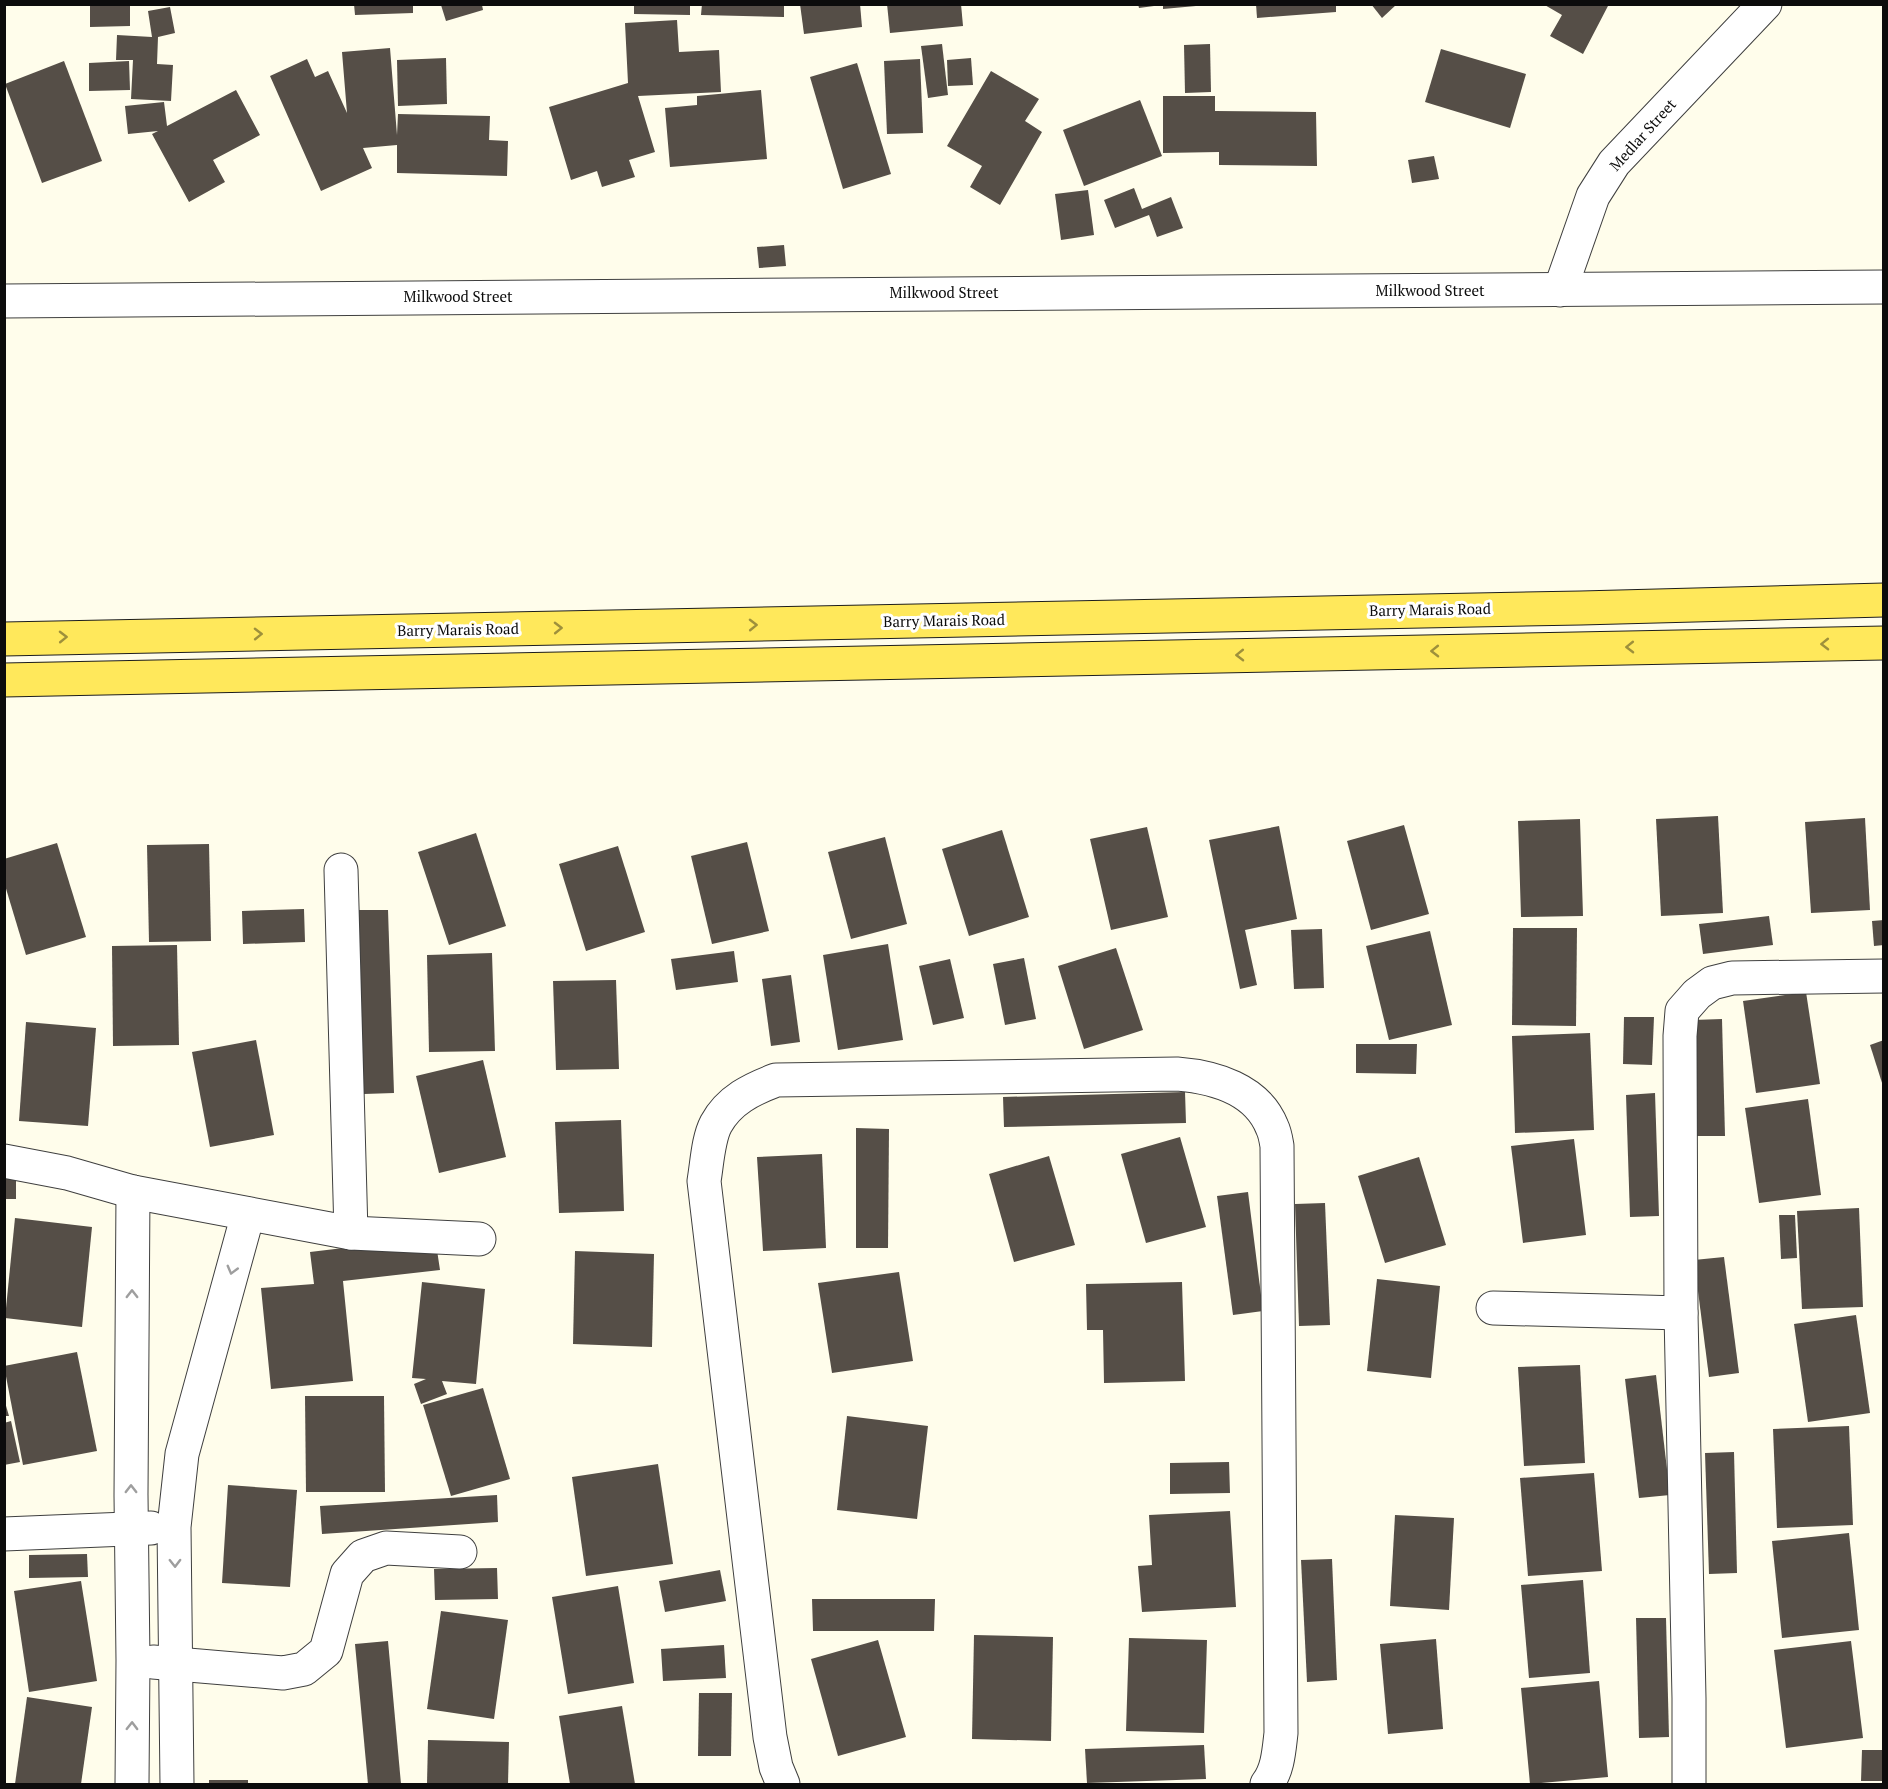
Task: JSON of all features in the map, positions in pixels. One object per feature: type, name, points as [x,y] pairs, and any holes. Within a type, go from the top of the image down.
[{"type":"main road","name":"Barry Marais Road","points":[[4,639],[1884,600]]},
{"type":"main road","points":[[4,680],[1884,643]]},
{"type":"street","name":"Medlar Street","points":[[1560,290],[1593,196],[1614,163],[1765,4]]},
{"type":"street","name":"Milkwood Street","points":[[4,301],[1884,287]]},
{"type":"street","points":[[341,870],[351,1233]]},
{"type":"street","points":[[1689,1785],[1681,1313],[1680,1036],[1682,1011],[1697,994],[1712,983],[1732,978],[1884,976]]},
{"type":"street","points":[[783,1785],[776,1767],[770,1737],[704,1181],[715,1125],[733,1102],[754,1088],[776,1080],[1177,1074],[1202,1076],[1232,1086],[1248,1097],[1261,1108],[1272,1126],[1277,1146],[1281,1732],[1279,1755],[1273,1777],[1267,1785]]},
{"type":"street","points":[[4,1161],[67,1173],[133,1192],[351,1233],[479,1239]]},
{"type":"street","points":[[132,1785],[133,1192]]},
{"type":"street","points":[[177,1785],[174,1527],[182,1454],[248,1214]]},
{"type":"street","points":[[1493,1308],[1681,1313]]},
{"type":"street","points":[[4,1534],[174,1527]]},
{"type":"street","points":[[133,1660],[283,1672],[304,1669],[326,1651],[347,1574],[363,1556],[386,1548],[460,1552]]},
{"type":"building","points":[[90,4],[130,4],[130,26],[90,27]]},
{"type":"building","points":[[354,4],[413,4],[413,13],[355,15]]},
{"type":"building","points":[[634,4],[690,4],[690,15],[634,14]]},
{"type":"building","points":[[702,4],[784,4],[784,17],[701,15]]},
{"type":"building","points":[[800,4],[860,4],[862,27],[804,34]]},
{"type":"building","points":[[887,4],[961,4],[963,26],[890,33]]},
{"type":"building","points":[[1138,4],[1154,4],[1154,6],[1139,8]]},
{"type":"building","points":[[1163,4],[1196,4],[1196,6],[1163,9]]},
{"type":"building","points":[[1256,4],[1336,4],[1336,12],[1257,18]]},
{"type":"building","points":[[1371,4],[1397,4],[1382,18]]},
{"type":"building","points":[[1543,4],[1609,4],[1583,54],[1550,36],[1562,15]]},
{"type":"building","points":[[441,5],[482,5],[483,10],[446,21]]},
{"type":"building","points":[[170,7],[175,33],[158,37],[157,64],[173,65],[171,101],[131,99],[133,60],[116,60],[117,35],[152,37],[148,11]]},
{"type":"building","points":[[677,20],[679,52],[719,50],[721,92],[638,96],[655,152],[629,160],[635,177],[602,187],[597,171],[571,180],[549,107],[628,83],[625,23]]},
{"type":"building","points":[[942,44],[948,95],[928,98],[921,46]]},
{"type":"building","points":[[1210,44],[1211,92],[1185,93],[1184,45]]},
{"type":"building","points":[[390,48],[397,135],[398,114],[490,116],[489,140],[508,141],[507,176],[397,173],[397,145],[363,148],[372,168],[321,191],[270,76],[307,59],[315,77],[328,71],[347,113],[342,52]]},
{"type":"building","points":[[1441,49],[1526,74],[1510,128],[1425,102]]},
{"type":"building","points":[[446,58],[447,104],[398,106],[397,60]]},
{"type":"building","points":[[971,58],[973,85],[948,86],[947,60]]},
{"type":"building","points":[[920,59],[923,133],[887,134],[884,61]]},
{"type":"building","points":[[64,61],[102,161],[42,183],[5,84]]},
{"type":"building","points":[[129,61],[130,90],[89,91],[89,63]]},
{"type":"building","points":[[857,63],[891,174],[843,189],[810,77]]},
{"type":"building","points":[[991,71],[1039,99],[1025,121],[1042,132],[1000,205],[970,187],[982,166],[947,146]]},
{"type":"building","points":[[236,90],[260,135],[213,160],[225,182],[189,202],[152,134],[158,131],[128,134],[125,106],[164,102],[167,126]]},
{"type":"building","points":[[761,90],[767,159],[670,167],[665,108],[697,105],[697,96]]},
{"type":"building","points":[[1163,96],[1215,96],[1215,111],[1316,112],[1317,166],[1219,165],[1219,152],[1163,153]]},
{"type":"building","points":[[1140,100],[1162,156],[1084,186],[1063,130]]},
{"type":"building","points":[[1434,156],[1439,179],[1412,183],[1408,160]]},
{"type":"building","points":[[1134,188],[1142,209],[1171,197],[1183,228],[1157,237],[1149,215],[1115,228],[1104,200]]},
{"type":"building","points":[[1088,190],[1094,235],[1061,240],[1055,194]]},
{"type":"building","points":[[784,245],[786,266],[759,268],[757,247]]},
{"type":"building","points":[[1718,816],[1723,913],[1661,916],[1656,819]]},
{"type":"building","points":[[1865,818],[1870,910],[1811,913],[1805,822]]},
{"type":"building","points":[[1580,819],[1583,916],[1521,917],[1518,821]]},
{"type":"building","points":[[1404,825],[1429,914],[1371,930],[1347,841]]},
{"type":"building","points":[[1279,826],[1297,919],[1245,930],[1257,985],[1240,989],[1209,840]]},
{"type":"building","points":[[1147,827],[1168,917],[1111,930],[1090,839]]},
{"type":"building","points":[[1002,830],[1029,917],[969,936],[942,849]]},
{"type":"building","points":[[476,833],[506,926],[449,945],[418,852]]},
{"type":"building","points":[[885,837],[907,924],[851,939],[828,852]]},
{"type":"building","points":[[747,842],[769,931],[712,944],[691,856]]},
{"type":"building","points":[[57,843],[86,937],[26,955],[4,882],[4,859]]},
{"type":"building","points":[[209,844],[211,941],[149,942],[147,845]]},
{"type":"building","points":[[618,846],[645,932],[586,951],[559,864]]},
{"type":"building","points":[[304,909],[305,942],[243,944],[242,911]]},
{"type":"building","points":[[357,910],[388,910],[394,1093],[364,1094]]},
{"type":"building","points":[[1769,916],[1773,945],[1703,954],[1699,924]]},
{"type":"building","points":[[1884,920],[1884,945],[1874,946],[1872,921]]},
{"type":"building","points":[[1513,928],[1577,928],[1576,1026],[1512,1025]]},
{"type":"building","points":[[1322,929],[1324,988],[1294,989],[1291,930]]},
{"type":"building","points":[[1430,931],[1452,1025],[1389,1040],[1366,946]]},
{"type":"building","points":[[888,944],[903,1040],[838,1050],[823,955]]},
{"type":"building","points":[[177,945],[179,1045],[113,1046],[112,946]]},
{"type":"building","points":[[1116,948],[1143,1030],[1084,1049],[1058,966]]},
{"type":"building","points":[[734,951],[738,982],[676,990],[671,959]]},
{"type":"building","points":[[492,953],[495,1051],[429,1052],[427,955]]},
{"type":"building","points":[[1024,958],[1036,1019],[1005,1025],[993,964]]},
{"type":"building","points":[[950,959],[964,1018],[933,1025],[919,966]]},
{"type":"building","points":[[791,975],[800,1042],[771,1046],[762,979]]},
{"type":"building","points":[[616,980],[619,1069],[556,1070],[553,981]]},
{"type":"building","points":[[1806,992],[1820,1084],[1756,1093],[1743,1001]]},
{"type":"building","points":[[1624,1017],[1654,1017],[1652,1065],[1623,1064]]},
{"type":"building","points":[[1722,1019],[1725,1136],[1696,1136],[1693,1020]]},
{"type":"building","points":[[26,1022],[96,1028],[88,1126],[19,1121]]},
{"type":"building","points":[[1590,1033],[1594,1130],[1515,1133],[1512,1036]]},
{"type":"building","points":[[256,1040],[274,1135],[210,1147],[192,1052]]},
{"type":"building","points":[[1884,1040],[1884,1086],[1883,1086],[1870,1045]]},
{"type":"building","points":[[1356,1044],[1417,1044],[1416,1074],[1356,1073]]},
{"type":"building","points":[[483,1060],[506,1157],[439,1173],[416,1076]]},
{"type":"building","points":[[1185,1092],[1186,1123],[1004,1127],[1003,1097]]},
{"type":"building","points":[[1655,1093],[1659,1216],[1630,1217],[1626,1095]]},
{"type":"building","points":[[1808,1099],[1821,1195],[1759,1203],[1745,1108]]},
{"type":"building","points":[[621,1120],[624,1211],[559,1213],[555,1122]]},
{"type":"building","points":[[856,1128],[889,1129],[888,1248],[856,1248]]},
{"type":"building","points":[[1180,1137],[1206,1227],[1146,1243],[1121,1154]]},
{"type":"building","points":[[1574,1139],[1586,1235],[1523,1243],[1511,1146]]},
{"type":"building","points":[[822,1154],[826,1248],[763,1251],[757,1157]]},
{"type":"building","points":[[1049,1156],[1075,1245],[1014,1262],[989,1174]]},
{"type":"building","points":[[1419,1157],[1446,1245],[1385,1263],[1358,1176]]},
{"type":"building","points":[[4,1169],[16,1169],[16,1199],[4,1199]]},
{"type":"building","points":[[1248,1192],[1263,1311],[1233,1315],[1217,1196]]},
{"type":"building","points":[[1325,1203],[1330,1325],[1299,1326],[1295,1204]]},
{"type":"building","points":[[1859,1208],[1863,1307],[1802,1309],[1797,1211]]},
{"type":"building","points":[[1779,1215],[1795,1215],[1797,1258],[1781,1259]]},
{"type":"building","points":[[15,1218],[92,1227],[82,1327],[5,1318]]},
{"type":"building","points":[[435,1237],[440,1270],[343,1281],[353,1381],[271,1389],[261,1288],[314,1284],[310,1252]]},
{"type":"building","points":[[575,1251],[654,1254],[652,1347],[573,1344]]},
{"type":"building","points":[[1724,1257],[1739,1373],[1709,1377],[1694,1260]]},
{"type":"building","points":[[899,1272],[913,1361],[832,1373],[818,1283]]},
{"type":"building","points":[[1377,1279],[1440,1286],[1431,1378],[1367,1371]]},
{"type":"building","points":[[422,1282],[485,1289],[476,1384],[442,1381],[447,1394],[421,1404],[414,1384],[426,1379],[412,1378]]},
{"type":"building","points":[[1182,1282],[1185,1381],[1104,1383],[1103,1330],[1087,1330],[1086,1284]]},
{"type":"building","points":[[1856,1315],[1870,1413],[1808,1422],[1794,1324]]},
{"type":"building","points":[[77,1352],[97,1451],[23,1465],[4,1366]]},
{"type":"building","points":[[1580,1365],[1585,1463],[1524,1466],[1518,1367]]},
{"type":"building","points":[[1656,1375],[1670,1495],[1639,1498],[1625,1379]]},
{"type":"building","points":[[483,1388],[510,1479],[451,1496],[423,1405]]},
{"type":"building","points":[[305,1396],[384,1396],[385,1492],[306,1492]]},
{"type":"building","points":[[4,1399],[9,1416],[4,1416]]},
{"type":"building","points":[[847,1416],[928,1426],[917,1519],[837,1510]]},
{"type":"building","points":[[11,1421],[20,1462],[4,1465],[4,1423]]},
{"type":"building","points":[[1849,1426],[1853,1525],[1777,1528],[1773,1429]]},
{"type":"building","points":[[1734,1452],[1737,1573],[1709,1574],[1705,1453]]},
{"type":"building","points":[[1229,1462],[1230,1493],[1170,1494],[1170,1463]]},
{"type":"building","points":[[658,1464],[673,1564],[586,1576],[572,1477]]},
{"type":"building","points":[[1594,1473],[1602,1571],[1528,1576],[1520,1478]]},
{"type":"building","points":[[228,1485],[297,1490],[290,1587],[222,1583]]},
{"type":"building","points":[[497,1495],[498,1522],[322,1534],[320,1506]]},
{"type":"building","points":[[1230,1511],[1236,1607],[1142,1612],[1138,1566],[1152,1565],[1149,1515]]},
{"type":"building","points":[[1395,1515],[1454,1518],[1449,1610],[1390,1606]]},
{"type":"building","points":[[1849,1533],[1859,1630],[1782,1638],[1772,1541]]},
{"type":"building","points":[[87,1554],[88,1577],[29,1578],[29,1555]]},
{"type":"building","points":[[1332,1559],[1337,1680],[1307,1682],[1301,1560]]},
{"type":"building","points":[[497,1568],[498,1599],[435,1600],[434,1569]]},
{"type":"building","points":[[720,1570],[726,1601],[665,1612],[659,1581]]},
{"type":"building","points":[[1583,1580],[1590,1673],[1529,1678],[1521,1585]]},
{"type":"building","points":[[81,1581],[97,1681],[29,1692],[14,1591]]},
{"type":"building","points":[[618,1586],[634,1683],[568,1694],[552,1597]]},
{"type":"building","points":[[812,1599],[935,1599],[934,1631],[813,1631]]},
{"type":"building","points":[[441,1611],[508,1620],[494,1719],[427,1709]]},
{"type":"building","points":[[1636,1618],[1666,1618],[1669,1737],[1639,1738]]},
{"type":"building","points":[[974,1635],[1053,1637],[1051,1741],[972,1739]]},
{"type":"building","points":[[1129,1638],[1207,1640],[1204,1733],[1126,1731]]},
{"type":"building","points":[[1436,1639],[1443,1729],[1388,1734],[1380,1644]]},
{"type":"building","points":[[878,1640],[906,1737],[838,1756],[811,1659]]},
{"type":"building","points":[[388,1641],[401,1784],[368,1784],[355,1644]]},
{"type":"building","points":[[1851,1641],[1863,1738],[1786,1748],[1774,1650]]},
{"type":"building","points":[[724,1645],[726,1678],[663,1681],[661,1649]]},
{"type":"building","points":[[1599,1681],[1608,1777],[1530,1784],[1521,1688]]},
{"type":"building","points":[[699,1693],[732,1693],[731,1756],[698,1756]]},
{"type":"building","points":[[27,1697],[92,1707],[81,1784],[15,1784]]},
{"type":"building","points":[[622,1706],[635,1784],[570,1784],[559,1716]]},
{"type":"building","points":[[428,1740],[509,1742],[508,1784],[427,1784]]},
{"type":"building","points":[[1204,1745],[1206,1779],[1087,1783],[1085,1749]]},
{"type":"building","points":[[1862,1750],[1884,1750],[1884,1781],[1861,1781]]},
{"type":"building","points":[[209,1780],[248,1780],[248,1784],[209,1784]]}]
